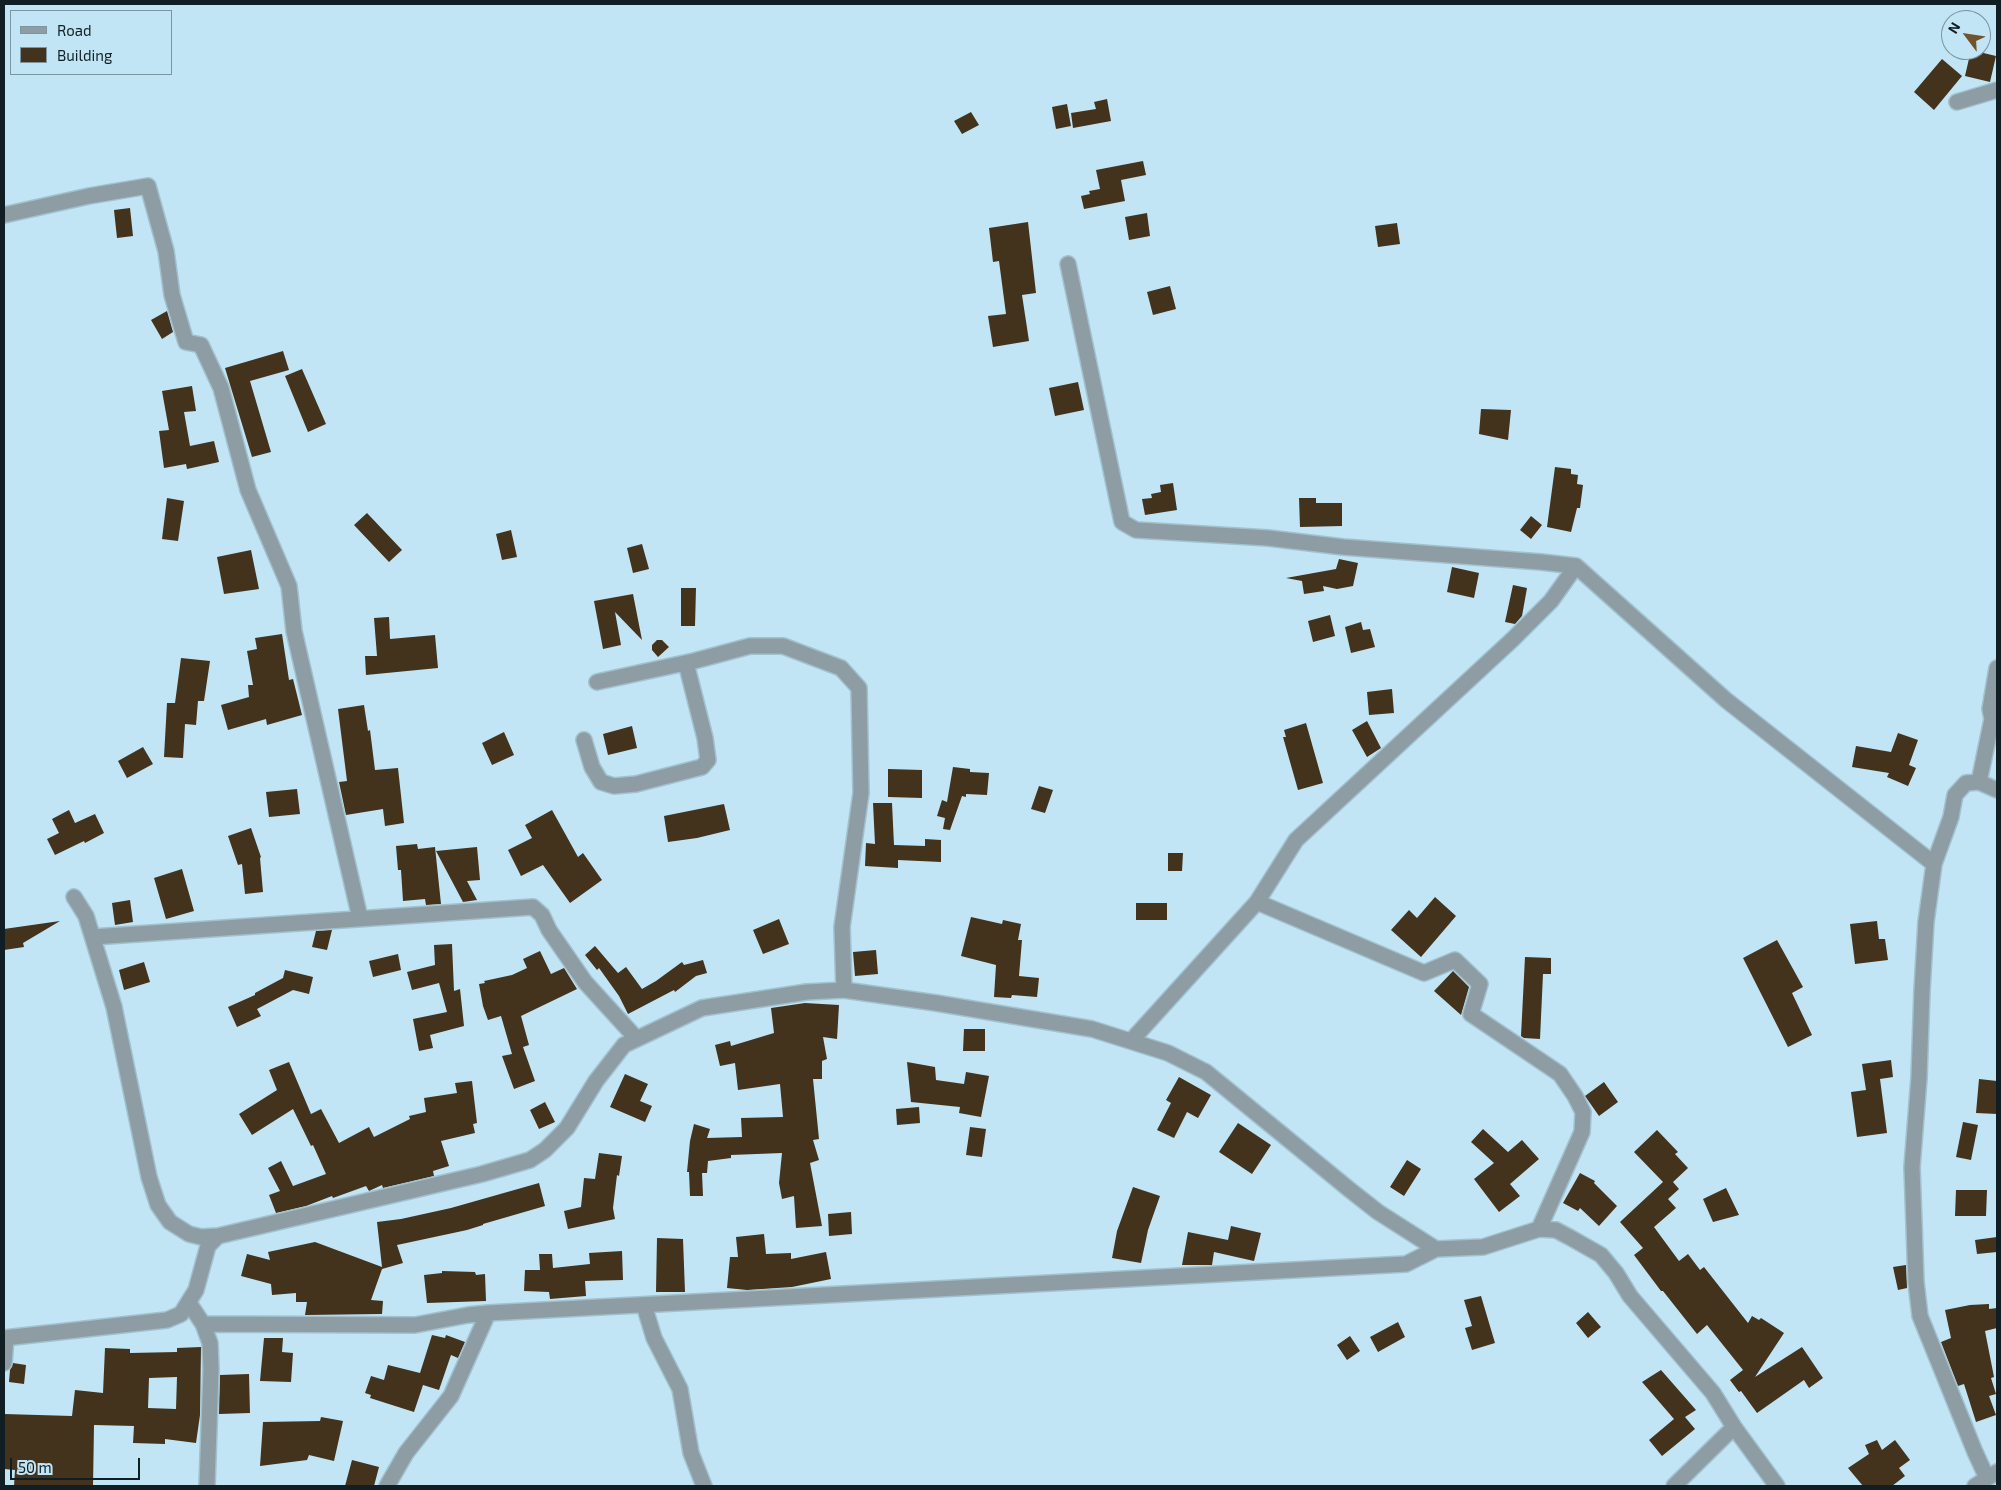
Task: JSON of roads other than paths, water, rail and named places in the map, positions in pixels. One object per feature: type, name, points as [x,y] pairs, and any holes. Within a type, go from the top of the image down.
[{"type":"street","points":[[1957,102],[1997,90]]},
{"type":"street","points":[[4,215],[89,196],[148,186],[166,251],[172,295],[186,342],[201,345],[221,388],[248,490],[289,586],[294,631],[360,918]]},
{"type":"street","points":[[1068,264],[1122,522],[1136,530],[1268,538],[1343,547],[1576,566],[1726,700],[1934,864]]},
{"type":"street","points":[[1131,1041],[1257,902],[1296,840],[1513,639],[1551,601],[1576,566]]},
{"type":"street","points":[[597,682],[686,663],[750,646],[784,646],[841,668],[859,688],[861,793],[842,927],[844,990]]},
{"type":"street","points":[[584,740],[592,767],[601,782],[614,786],[636,784],[702,767],[708,760],[705,738],[686,663]]},
{"type":"street","points":[[1979,782],[1992,719],[1990,709],[1997,668]]},
{"type":"street","points":[[1987,1478],[1920,1316],[1916,1282],[1912,1167],[1919,1078],[1926,922],[1934,864],[1951,817],[1955,795],[1966,783],[1979,782],[1997,790]]},
{"type":"street","points":[[74,897],[86,916],[114,1007],[149,1177],[158,1205],[170,1222],[189,1234],[201,1237],[218,1236],[482,1174],[530,1160],[545,1150],[567,1128],[596,1081],[624,1045],[636,1038],[702,1008],[807,992],[844,990],[1092,1029],[1168,1053],[1206,1072],[1364,1201],[1416,1238],[1436,1249]]},
{"type":"street","points":[[1257,902],[1424,973],[1455,960],[1480,984],[1471,1014],[1560,1074],[1576,1096],[1583,1112],[1582,1132],[1539,1229]]},
{"type":"street","points":[[93,937],[533,907],[542,915],[549,930],[585,982],[636,1038]]},
{"type":"street","points":[[203,1324],[415,1326],[468,1315],[488,1313],[1406,1264],[1436,1249],[1483,1246],[1539,1229],[1556,1230],[1601,1255],[1616,1273],[1630,1296],[1713,1393],[1734,1427],[1777,1486]]},
{"type":"street","points":[[4,1363],[5,1338],[167,1320],[181,1314],[196,1290],[208,1246],[218,1236]]},
{"type":"street","points":[[189,1303],[203,1324],[210,1343],[211,1369],[207,1486]]},
{"type":"street","points":[[644,1305],[654,1338],[680,1390],[691,1453],[704,1486]]},
{"type":"street","points":[[386,1486],[406,1453],[451,1396],[488,1313]]},
{"type":"street","points":[[1674,1486],[1734,1427]]}]
